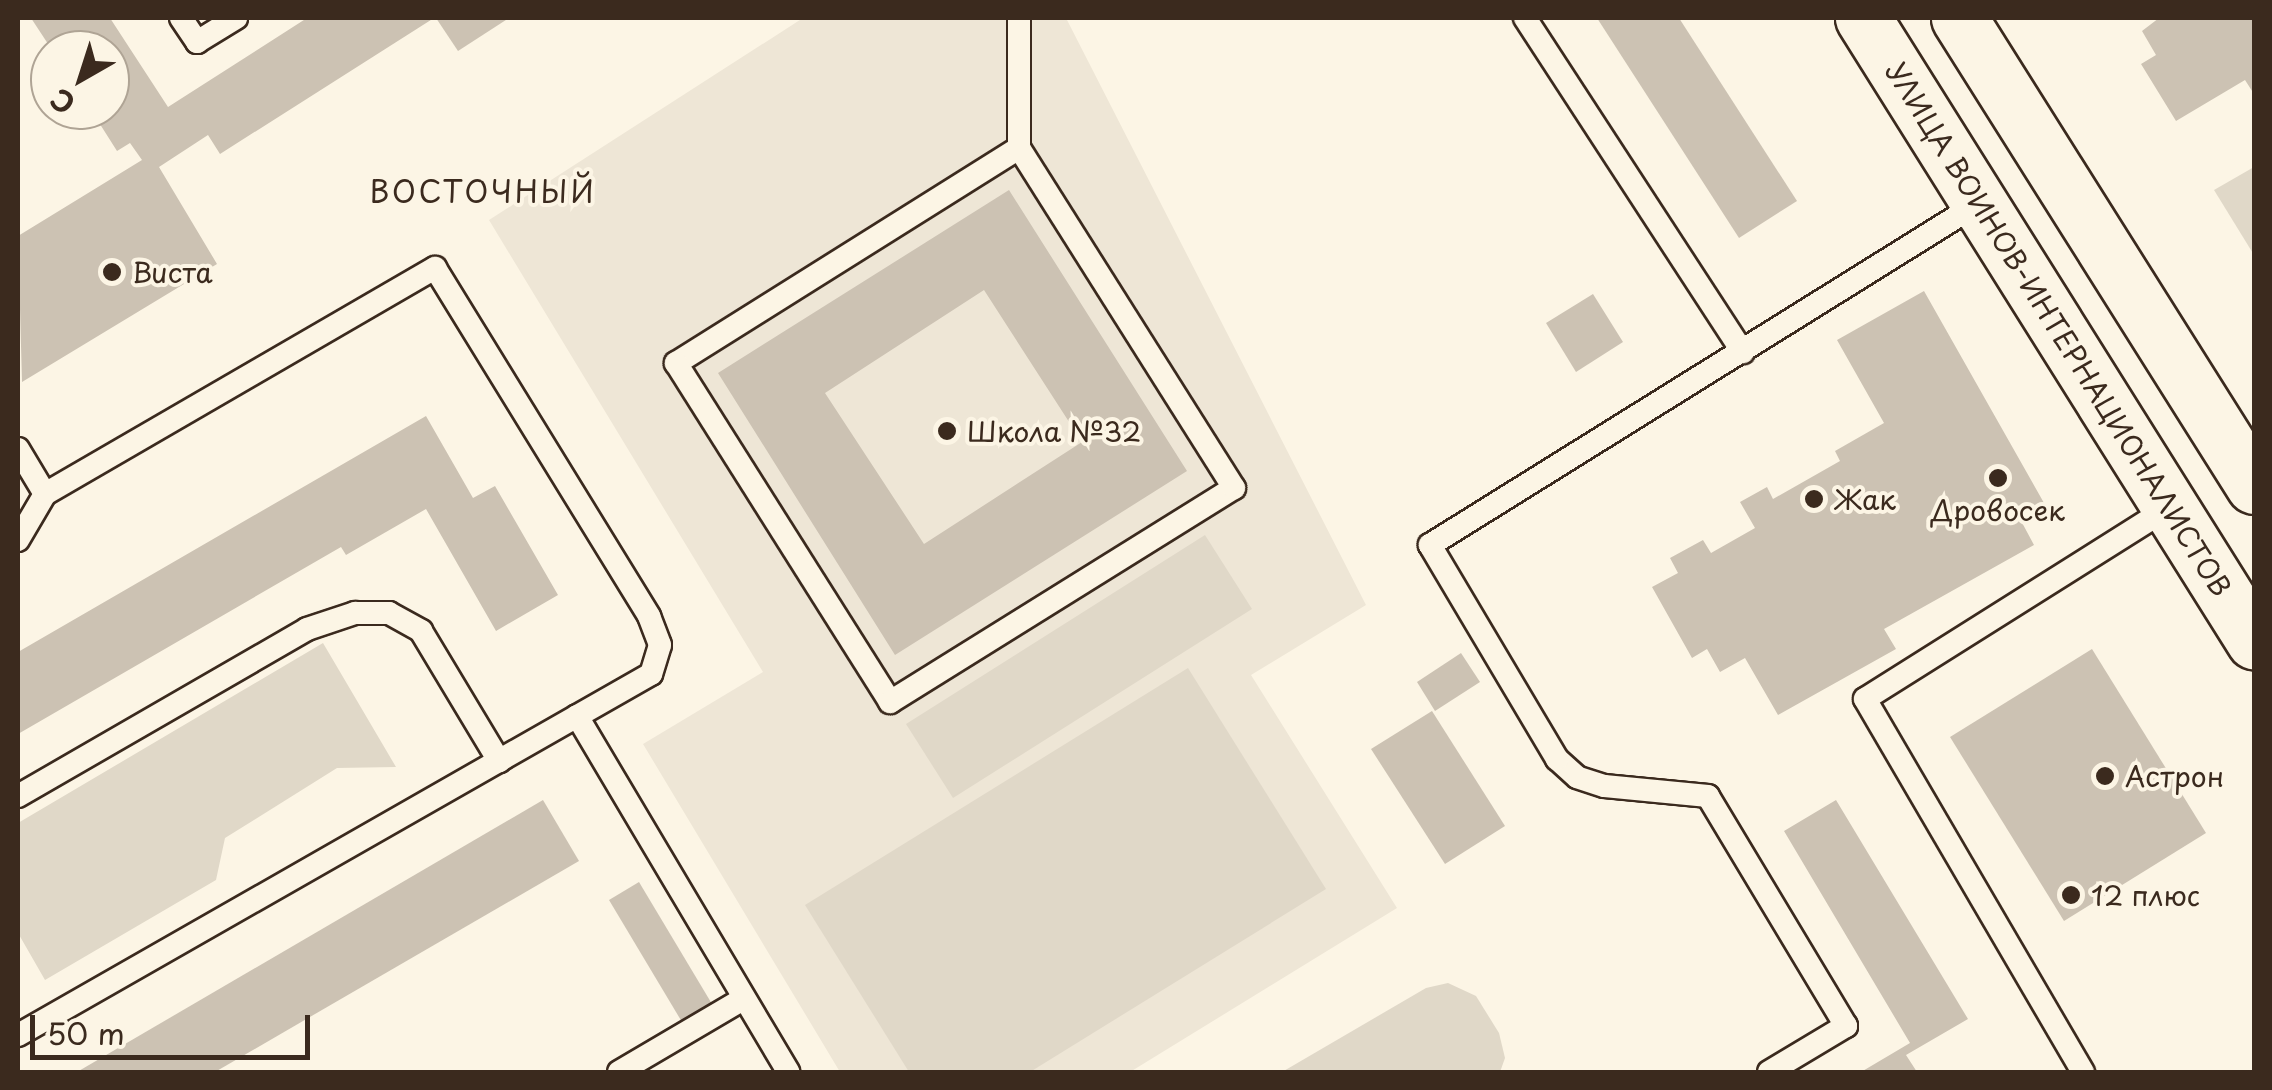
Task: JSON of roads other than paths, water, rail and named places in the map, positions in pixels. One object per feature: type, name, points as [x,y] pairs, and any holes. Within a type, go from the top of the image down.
[{"type":"main road","name":"УЛИЦА ВОИНОВ-ИНТЕРНАЦИОНАЛИСТОВ","points":[[1862,18],[2254,642]]},
{"type":"main road","points":[[1959,18],[2254,486]]},
{"type":"lane","points":[[181,18],[196,42],[236,18]]},
{"type":"lane","points":[[1018,148],[676,363],[890,702],[1234,488],[1018,148],[1020,18]]},
{"type":"lane","points":[[1525,18],[1743,352]]},
{"type":"lane","points":[[1768,1072],[1846,1026],[1708,796],[1604,786],[1576,777],[1557,760],[1430,545],[1979,203]]},
{"type":"lane","points":[[18,540],[45,494],[435,268],[650,616],[660,645],[650,674],[18,1035]]},
{"type":"lane","points":[[18,449],[45,494]]},
{"type":"lane","points":[[2083,1072],[1865,699],[2170,507]]},
{"type":"lane","points":[[18,796],[306,629],[356,613],[390,613],[421,631],[499,761]]},
{"type":"lane","points":[[577,716],[788,1072]]},
{"type":"lane","points":[[619,1072],[743,998]]},
{"type":"place","name":"Виста","points":[[112,272]]},
{"type":"place","name":"Школа №32","points":[[947,431]]},
{"type":"place","name":"Дровосек","points":[[1998,478]]},
{"type":"place","name":"Жак","points":[[1814,499]]},
{"type":"place","name":"Астрон","points":[[2105,776]]},
{"type":"place","name":"12 плюс","points":[[2071,895]]},
{"type":"district","name":"ВОСТОЧНЫЙ","points":[[483,191]]}]
